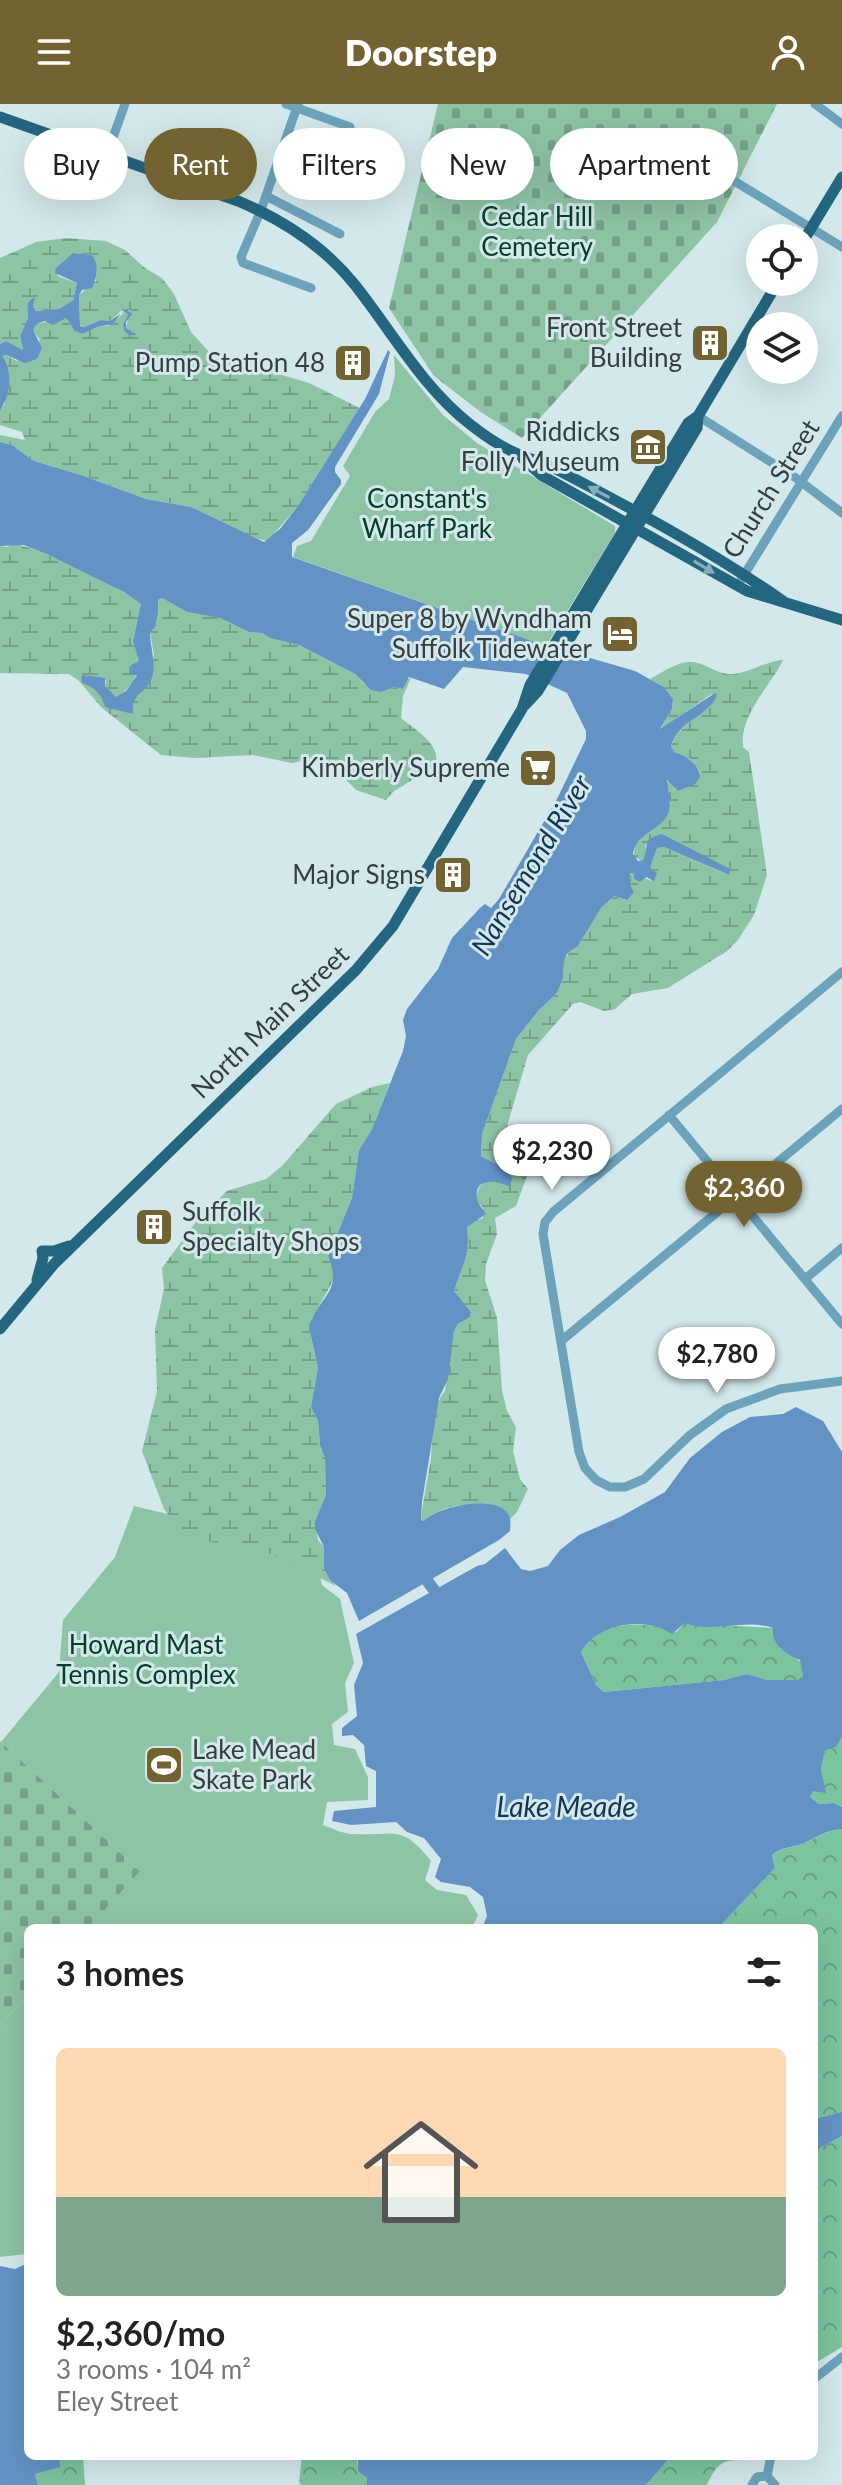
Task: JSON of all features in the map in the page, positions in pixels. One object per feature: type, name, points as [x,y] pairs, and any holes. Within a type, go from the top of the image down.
[{"type":"main road","points":[[0,117],[32,128]]},
{"type":"main road","points":[[128,162],[261,210],[294,229],[354,284],[420,374],[444,401],[477,429],[518,454],[548,464],[741,580],[783,601],[842,620]]},
{"type":"main road","points":[[813,224],[842,177]]},
{"type":"main road","name":"North Main Street","points":[[0,1329],[76,1242],[373,952],[398,917],[636,519],[688,423],[698,416],[770,296]]},
{"type":"main road","points":[[36,1285],[42,1251],[54,1251],[76,1242]]},
{"type":"street","points":[[116,128],[125,104]]},
{"type":"street","points":[[286,104],[350,127]]},
{"type":"street","points":[[815,104],[842,124]]},
{"type":"street","points":[[298,106],[241,260],[267,273],[311,288]]},
{"type":"street","points":[[738,183],[804,224]]},
{"type":"street","points":[[266,196],[340,234]]},
{"type":"street","points":[[818,232],[842,247]]},
{"type":"street","points":[[698,416],[802,482],[842,513]]},
{"type":"street","name":"Church Street","points":[[741,580],[842,416]]},
{"type":"street","points":[[842,972],[553,1212],[545,1222],[543,1234],[581,1460],[596,1480],[610,1487],[625,1487],[644,1479],[701,1426],[733,1406],[780,1389],[842,1381]]},
{"type":"street","points":[[561,1341],[842,1109]]},
{"type":"street","points":[[669,1115],[842,1324]]},
{"type":"street","points":[[805,1279],[842,1248]]},
{"type":"street","points":[[818,2376],[842,2357]]},
{"type":"street","points":[[767,2476],[770,2460]]},
{"type":"street","points":[[752,2485],[757,2477],[767,2476]]},
{"type":"street","points":[[767,2476],[775,2485]]},
{"type":"green space","name":"Cedar Hill Cemetery","points":[[438,104],[777,104],[738,181],[738,128],[550,128],[550,200],[728,200],[717,222],[522,438],[482,413],[434,376],[389,308],[421,175],[421,200],[534,200],[534,128],[432,128]]},
{"type":"green space","points":[[66,238],[106,241],[125,250],[162,278],[174,294],[191,332],[211,354],[309,383],[360,408],[298,506],[268,541],[250,537],[191,507],[146,499],[34,461],[12,445],[0,442],[0,435],[25,440],[22,432],[0,425],[0,411],[5,404],[2,356],[17,361],[40,340],[32,330],[35,324],[66,318],[72,327],[83,334],[97,327],[108,326],[125,312],[128,315],[123,324],[124,330],[134,333],[126,328],[130,310],[121,311],[110,321],[101,320],[84,327],[80,325],[79,295],[96,281],[95,259],[92,255],[73,253],[57,276],[77,283],[73,300],[59,309],[36,311],[34,298],[28,305],[28,318],[20,336],[23,350],[6,341],[0,344],[0,258],[36,242]]},
{"type":"green space","name":"Constant's Wharf Park","points":[[394,355],[443,415],[477,443],[615,526],[615,533],[544,645],[293,557],[297,546],[311,541],[350,476],[343,466],[375,412],[389,399],[395,375]]},
{"type":"green space","points":[[14,544],[79,569],[141,604],[134,639],[139,666],[129,687],[116,698],[105,686],[106,680],[83,675],[103,698],[132,709],[137,695],[148,684],[154,655],[150,632],[158,613],[158,600],[162,598],[187,612],[220,618],[249,632],[299,645],[382,692],[394,687],[403,689],[406,680],[411,678],[403,696],[401,718],[431,745],[435,751],[435,766],[394,791],[386,800],[356,790],[327,760],[319,758],[292,763],[253,755],[194,758],[161,755],[101,707],[69,674],[0,673],[0,546]]},
{"type":"green space","points":[[783,660],[750,713],[743,735],[743,747],[749,752],[767,875],[754,915],[738,940],[727,951],[668,988],[632,994],[615,1009],[604,1011],[580,1002],[573,1004],[528,1055],[508,1123],[508,1134],[527,1176],[516,1206],[495,1218],[497,1234],[486,1264],[485,1280],[497,1318],[502,1391],[507,1411],[516,1427],[513,1451],[520,1479],[528,1489],[517,1512],[510,1519],[492,1507],[467,1505],[454,1506],[421,1520],[435,1414],[445,1391],[454,1331],[458,1324],[470,1317],[471,1312],[454,1291],[467,1253],[467,1227],[483,1218],[483,1208],[477,1201],[477,1194],[483,1184],[498,1181],[510,1186],[505,1169],[481,1156],[482,1134],[516,1039],[557,993],[568,954],[578,946],[601,908],[614,896],[626,900],[630,873],[632,871],[651,881],[650,868],[657,848],[664,847],[728,875],[662,834],[645,845],[647,854],[643,861],[634,857],[638,841],[663,820],[667,812],[669,796],[666,782],[670,781],[676,790],[700,772],[689,758],[675,754],[671,746],[679,732],[700,713],[713,693],[660,730],[672,709],[673,699],[664,687],[650,679],[686,662],[696,662],[734,674]]},
{"type":"green space","points":[[390,1083],[372,1129],[359,1150],[352,1198],[328,1255],[335,1277],[312,1319],[310,1332],[318,1368],[311,1407],[318,1421],[320,1445],[325,1458],[326,1495],[315,1521],[318,1540],[324,1547],[324,1568],[336,1586],[273,1554],[192,1538],[176,1525],[164,1509],[142,1451],[157,1391],[155,1329],[164,1289],[162,1268],[198,1219],[227,1191],[266,1179],[282,1166],[336,1104],[372,1087]]},
{"type":"green space","name":"Howard Mast Tennis Complex","points":[[134,1506],[313,1548],[322,1585],[340,1599],[354,1663],[345,1683],[348,1712],[332,1724],[334,1745],[355,1749],[368,1777],[368,1800],[327,1802],[323,1825],[349,1834],[396,1834],[412,1841],[431,1861],[425,1880],[437,1890],[466,1895],[478,1915],[474,1924],[92,1924],[139,1870],[1,1742],[59,1672],[63,1620],[115,1557]]},
{"type":"green space","points":[[685,1623],[773,1628],[780,1648],[801,1662],[803,1676],[797,1680],[767,1680],[747,1674],[724,1680],[604,1692],[596,1685],[581,1652],[589,1641],[611,1628],[638,1625],[676,1632]]},
{"type":"green space","points":[[842,1736],[842,1807],[834,1803],[819,1804],[810,1797],[821,1770],[825,1748]]},
{"type":"green space","points":[[0,1741],[140,1871],[92,1924],[24,1924],[24,1998],[0,2025]]},
{"type":"green space","points":[[842,1829],[842,2112],[818,2118],[818,1924],[722,1924],[775,1868],[772,1855]]},
{"type":"green space","points":[[24,1998],[24,2254],[0,2257],[0,2025]]},
{"type":"green space","points":[[842,2136],[842,2347],[818,2362],[818,2150]]},
{"type":"green space","points":[[59,2460],[83,2460],[85,2485],[38,2485],[35,2474],[61,2467]]},
{"type":"green space","points":[[302,2460],[357,2460],[358,2471],[367,2478],[367,2485],[301,2485]]},
{"type":"green space","points":[[755,2460],[725,2462],[716,2469],[707,2485],[646,2485],[667,2461]]},
{"type":"water","points":[[73,253],[92,255],[96,266],[92,288],[82,290],[79,295],[80,326],[101,320],[110,321],[121,313],[113,324],[83,334],[75,331],[66,318],[53,325],[45,321],[36,324],[33,330],[42,348],[37,359],[25,363],[2,356],[8,369],[9,383],[0,411],[0,344],[6,341],[23,350],[20,336],[28,318],[28,304],[35,297],[33,306],[36,311],[59,309],[73,300],[77,283],[55,273],[56,268]]},
{"type":"water","points":[[127,309],[132,314],[126,328],[137,335],[129,335],[124,330],[123,324],[128,315],[122,313]]},
{"type":"water","name":"Nansemond River","points":[[388,350],[379,394],[335,467],[341,484],[308,530],[292,543],[292,557],[535,642],[635,671],[664,687],[673,699],[672,709],[660,729],[715,693],[713,702],[680,730],[671,746],[675,753],[692,761],[700,777],[695,784],[678,791],[667,780],[670,799],[666,818],[639,841],[633,854],[638,861],[643,860],[650,838],[662,834],[730,869],[729,875],[664,847],[657,848],[650,868],[657,873],[654,881],[646,877],[640,882],[634,879],[634,873],[630,873],[629,883],[634,892],[627,900],[614,896],[601,908],[578,946],[567,954],[557,993],[516,1039],[482,1134],[481,1156],[505,1169],[512,1178],[510,1187],[493,1182],[479,1186],[478,1200],[486,1214],[467,1227],[467,1253],[454,1291],[471,1312],[470,1317],[458,1324],[454,1331],[448,1379],[439,1398],[421,1520],[469,1504],[495,1505],[505,1510],[510,1518],[510,1531],[359,1621],[347,1593],[330,1580],[324,1568],[324,1547],[315,1529],[315,1521],[326,1495],[325,1458],[320,1445],[318,1421],[311,1407],[318,1368],[309,1327],[331,1286],[332,1268],[328,1256],[352,1198],[359,1150],[372,1129],[403,1051],[406,1036],[403,1020],[407,1009],[438,969],[452,938],[481,907],[485,904],[491,908],[499,899],[558,797],[586,739],[586,731],[567,693],[526,674],[463,667],[444,689],[409,677],[403,689],[371,690],[355,674],[299,645],[249,632],[220,618],[187,612],[162,598],[158,600],[155,627],[150,632],[154,664],[150,682],[135,699],[133,714],[105,707],[100,695],[82,683],[81,677],[105,678],[105,686],[116,697],[126,691],[137,675],[130,674],[131,665],[139,661],[133,641],[141,604],[124,592],[51,556],[24,545],[0,546],[0,442],[12,445],[34,461],[146,499],[191,507],[264,542],[280,529],[298,506],[365,399]]},
{"type":"water","name":"Lake Meade","points":[[796,1407],[823,1421],[842,1452],[842,1736],[836,1747],[825,1749],[821,1770],[826,1793],[813,1791],[810,1797],[819,1804],[834,1803],[842,1807],[842,1829],[827,1832],[772,1855],[775,1868],[722,1924],[484,1924],[487,1916],[483,1897],[470,1887],[441,1882],[435,1877],[441,1859],[424,1838],[407,1832],[396,1822],[351,1825],[332,1821],[334,1811],[376,1807],[376,1771],[366,1766],[364,1745],[353,1735],[342,1736],[342,1728],[357,1716],[354,1685],[363,1663],[356,1634],[485,1564],[505,1548],[521,1569],[530,1571],[548,1566],[560,1550],[579,1535],[665,1492],[690,1458],[722,1432],[750,1417],[783,1414]],"holes":[[[685,1623],[706,1627],[762,1625],[773,1628],[774,1639],[780,1648],[800,1660],[803,1676],[797,1680],[767,1680],[747,1674],[724,1680],[604,1692],[596,1685],[581,1652],[599,1634],[624,1625],[650,1625],[672,1634]]]},
{"type":"water","points":[[842,2112],[842,2136],[818,2150],[818,2118]]},
{"type":"water","points":[[24,2265],[24,2460],[59,2460],[61,2467],[35,2474],[38,2485],[0,2485],[0,2266],[15,2269]]},
{"type":"water","points":[[358,2460],[667,2461],[646,2485],[367,2485],[367,2478],[358,2471]]},
{"type":"waterway","points":[[419,1570],[444,1603]]},
{"type":"place","name":"Front Street Building","points":[[710,343]]},
{"type":"place","name":"Pump Station 48","points":[[353,363]]},
{"type":"place","name":"Riddicks Folly Museum","points":[[648,447]]},
{"type":"place","name":"Super 8 by Wyndham Suffolk Tidewater","points":[[620,634]]},
{"type":"place","name":"Kimberly Supreme","points":[[538,768]]},
{"type":"place","name":"Major Signs","points":[[453,875]]},
{"type":"place","name":"Suffolk Specialty Shops","points":[[154,1227]]},
{"type":"place","name":"Lake Mead Skate Park","points":[[164,1765]]}]
